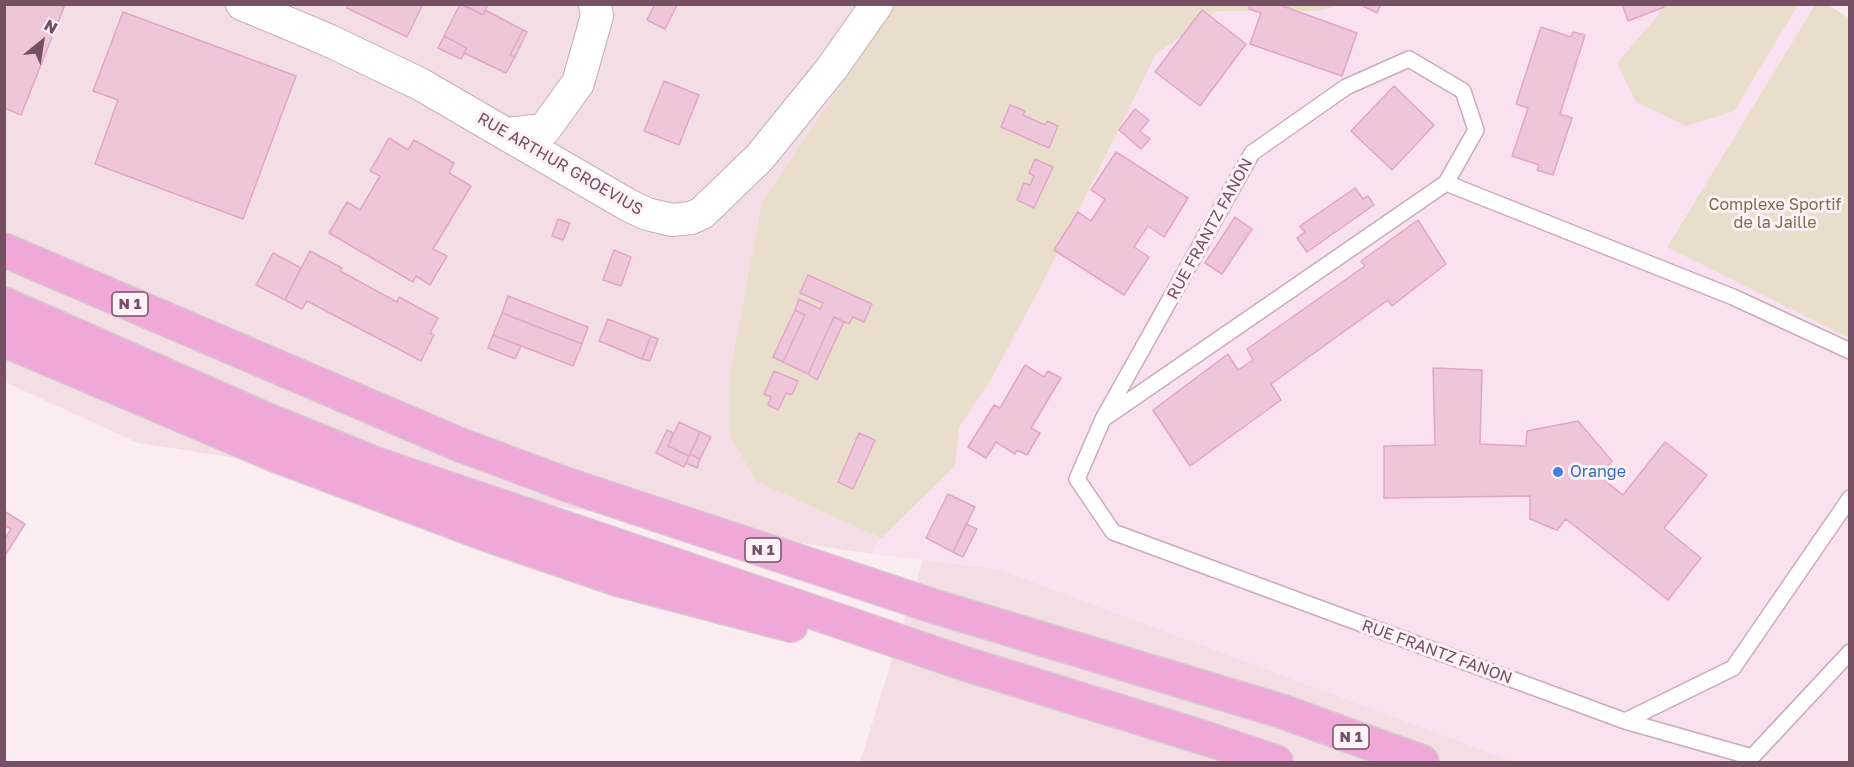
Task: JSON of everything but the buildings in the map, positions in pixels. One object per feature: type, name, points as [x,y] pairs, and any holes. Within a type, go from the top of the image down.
[{"type":"highway","points":[[4,229],[108,277],[256,357]]},
{"type":"highway","name":"N 1","points":[[4,250],[458,444],[568,485],[933,606],[1281,711],[1422,762]]},
{"type":"highway","points":[[4,304],[212,396],[373,463],[966,664],[1276,762]]},
{"type":"highway","points":[[4,340],[275,455],[491,536],[616,579],[734,612],[966,664]]},
{"type":"street","name":"RUE ARTHUR GROEVIUS","points":[[242,4],[374,61],[420,84],[647,214],[672,220],[691,218],[702,213],[760,157],[832,68],[877,4]]},
{"type":"street","points":[[506,134],[544,130],[578,83],[597,16],[595,4]]},
{"type":"lane","name":"RUE FRANTZ FANON","points":[[1103,419],[1446,183],[1476,130],[1463,91],[1409,59],[1337,94],[1252,153],[1103,419],[1077,479],[1113,532],[1625,721],[1752,757],[1850,652]]},
{"type":"lane","points":[[1446,183],[1733,297],[1850,351]]},
{"type":"lane","points":[[1625,721],[1733,668],[1850,498]]},
{"type":"shaded area","points":[[5,5],[1160,5],[872,554],[138,443],[5,382]]},
{"type":"shaded area","points":[[1160,5],[1815,5],[1667,246],[1849,338],[1849,762],[1515,762],[999,569],[872,554]]},
{"type":"shaded area","points":[[923,560],[999,569],[1515,762],[860,762]]},
{"type":"green space","points":[[895,5],[1338,5],[1319,11],[1217,11],[1156,54],[1041,286],[990,381],[959,427],[955,466],[881,538],[756,481],[730,436],[730,373],[762,202]]},
{"type":"green space","points":[[1656,5],[1798,5],[1734,111],[1687,126],[1636,102],[1617,63],[1659,14]]},
{"type":"green space","name":"Complexe Sportif de la Jaille","points":[[1815,5],[1828,5],[1849,18],[1849,338],[1667,247]]},
{"type":"place","name":"Orange","points":[[1558,472]]}]
